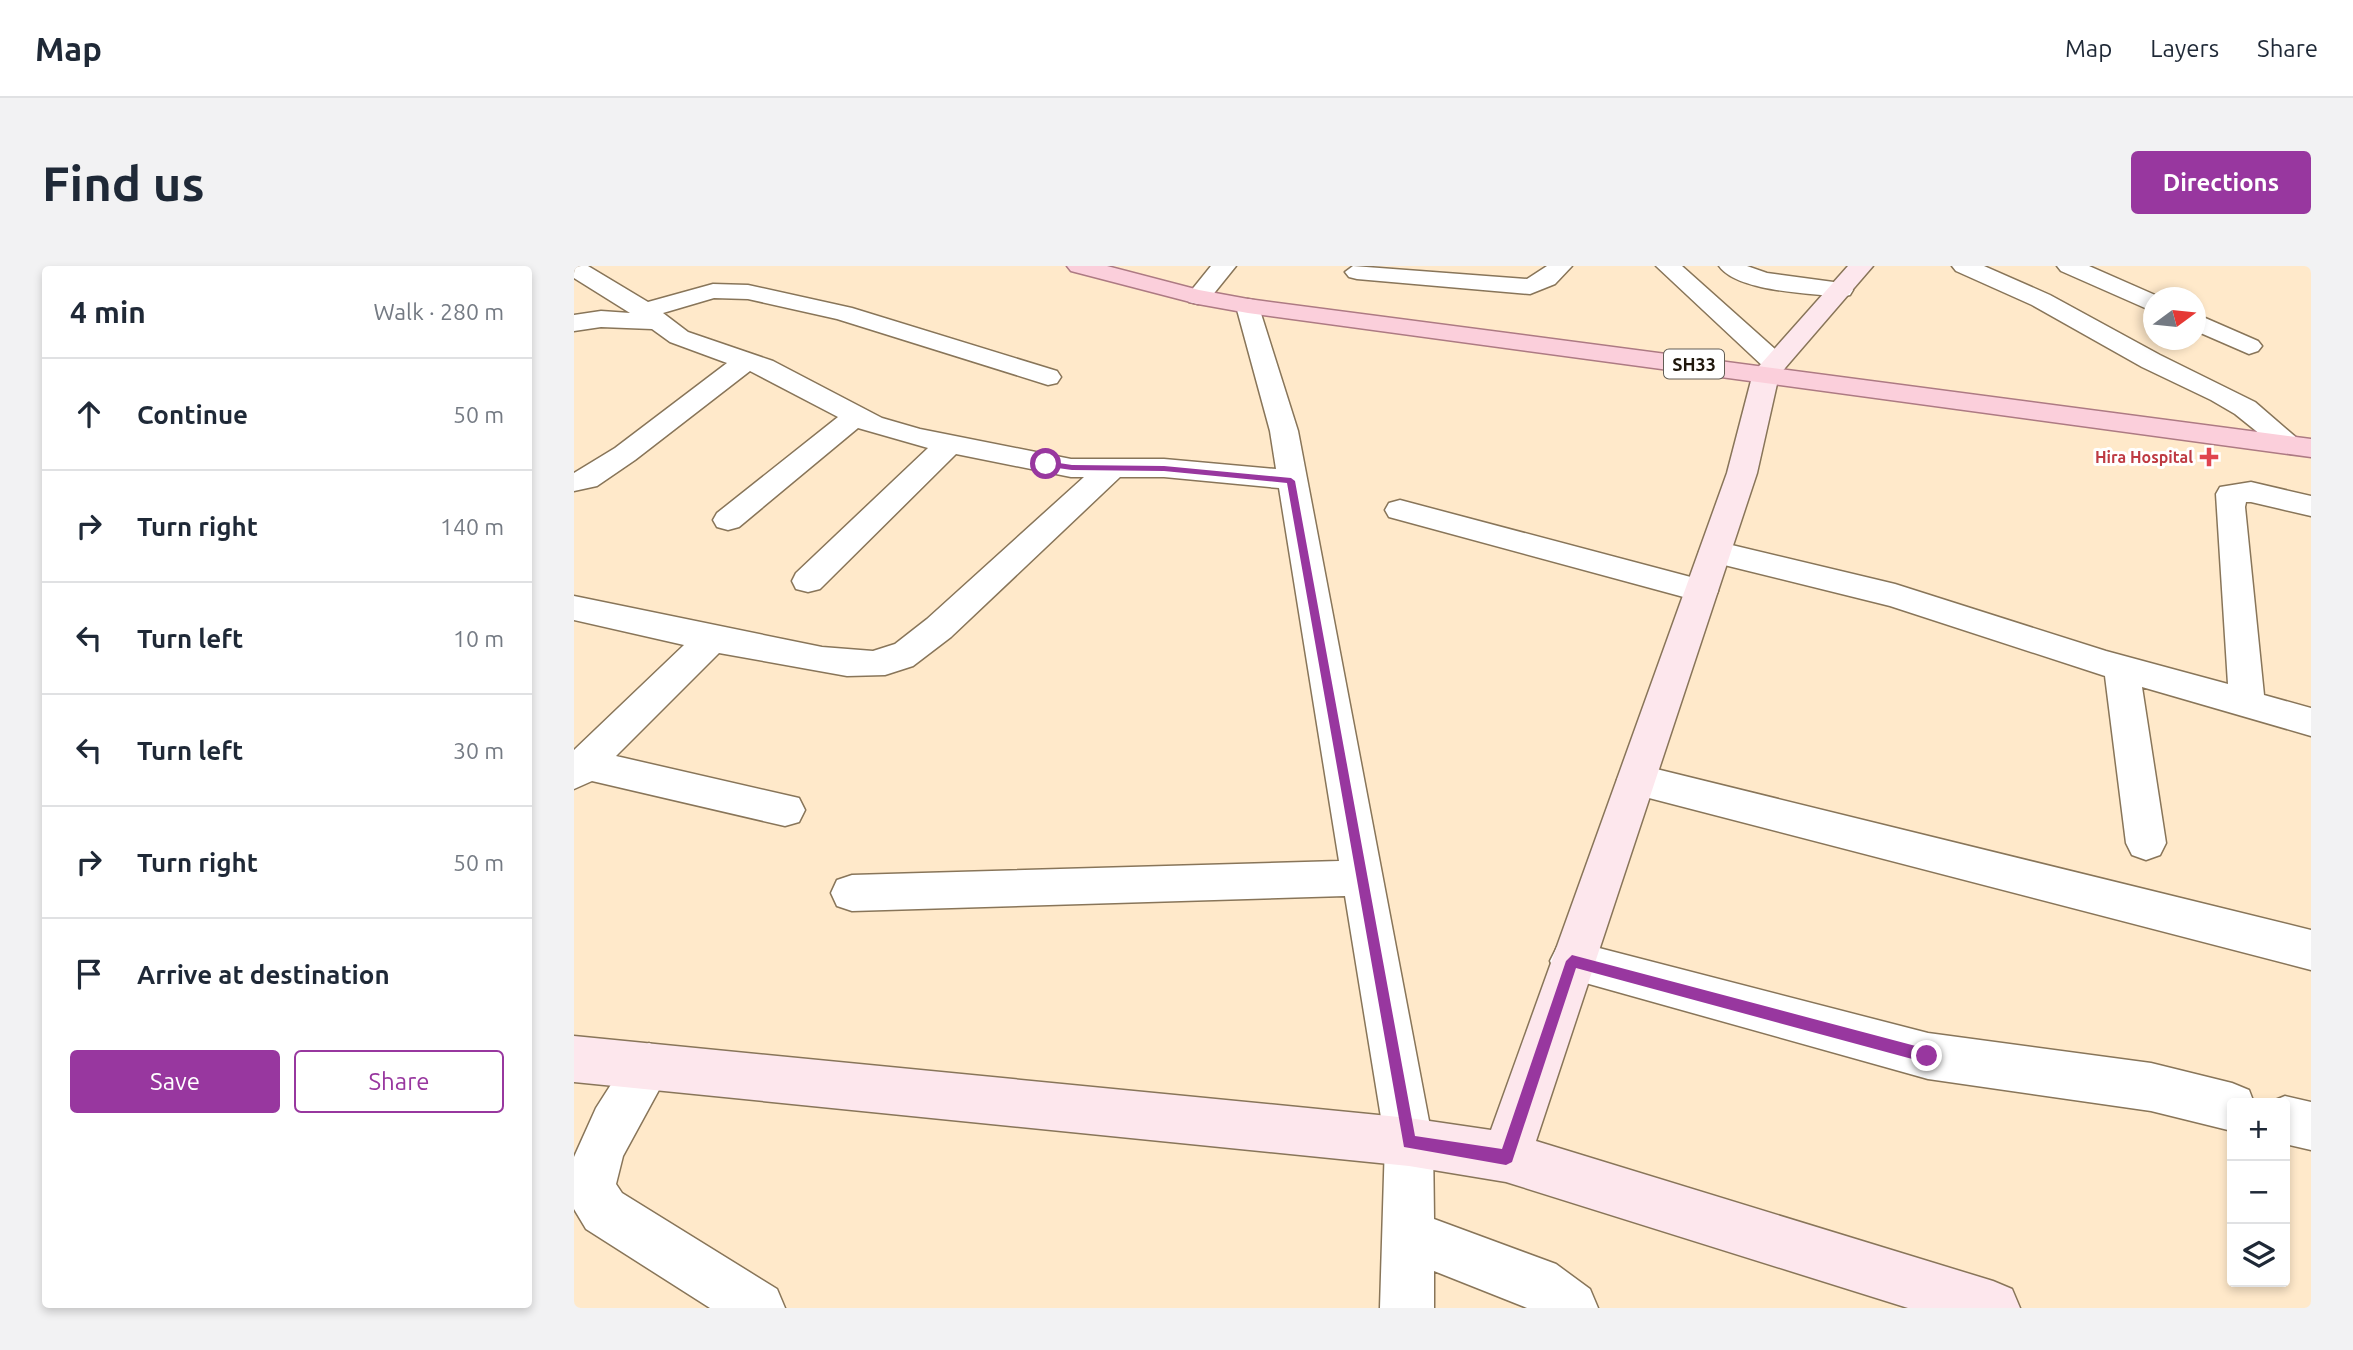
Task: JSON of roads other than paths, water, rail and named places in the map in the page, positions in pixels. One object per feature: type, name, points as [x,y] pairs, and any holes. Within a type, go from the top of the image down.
[{"type":"main road","name":"SH33","points":[[1079,266],[1198,297],[1248,306],[1770,368],[2301,447]]},
{"type":"street","points":[[1198,297],[1224,266]]},
{"type":"street","points":[[1357,272],[1530,287],[1547,279],[1560,266]]},
{"type":"street","points":[[1668,266],[1770,368]]},
{"type":"street","points":[[1731,266],[1741,273],[1760,278],[1841,290]]},
{"type":"street","points":[[1506,1157],[1742,473],[1770,368],[1861,266]]},
{"type":"street","points":[[1964,266],[2041,300],[2151,361],[2237,403],[2301,447]]},
{"type":"street","points":[[2069,266],[2143,298]]},
{"type":"street","points":[[574,268],[626,298],[679,337],[785,377],[856,416],[916,438],[1072,468],[1164,468],[1291,481]]},
{"type":"street","points":[[574,323],[652,317],[713,291],[748,292],[843,313],[1048,377]]},
{"type":"street","points":[[1248,306],[1284,431],[1409,1142],[1407,1308]]},
{"type":"street","points":[[2206,327],[2249,346]]},
{"type":"street","points":[[574,482],[587,479],[625,454],[746,361]]},
{"type":"street","points":[[728,520],[856,416]]},
{"type":"street","points":[[808,582],[949,444]]},
{"type":"street","points":[[574,608],[712,639],[833,662],[863,664],[888,661],[913,650],[939,628],[1112,468]]},
{"type":"street","points":[[2247,704],[2231,494],[2250,492],[2311,506]]},
{"type":"street","points":[[1400,510],[1702,591]]},
{"type":"street","points":[[1715,552],[1895,596],[2121,668],[2311,722]]},
{"type":"street","points":[[580,769],[712,639]]},
{"type":"street","points":[[2121,668],[2146,843]]},
{"type":"street","points":[[580,769],[785,810]]},
{"type":"street","points":[[1636,780],[2311,950]]},
{"type":"street","points":[[852,893],[1362,878]]},
{"type":"street","points":[[1572,961],[1927,1056],[2151,1087],[2227,1106]]},
{"type":"street","points":[[574,1059],[1409,1142],[1506,1157],[1993,1308]]},
{"type":"street","points":[[649,1066],[608,1132],[593,1168],[590,1189],[604,1211],[758,1308]]},
{"type":"street","points":[[2290,1121],[2311,1126]]},
{"type":"street","points":[[1408,1237],[1538,1283],[1571,1308]]},
{"type":"place","name":"Hira Hospital","points":[[2209,457]]}]
